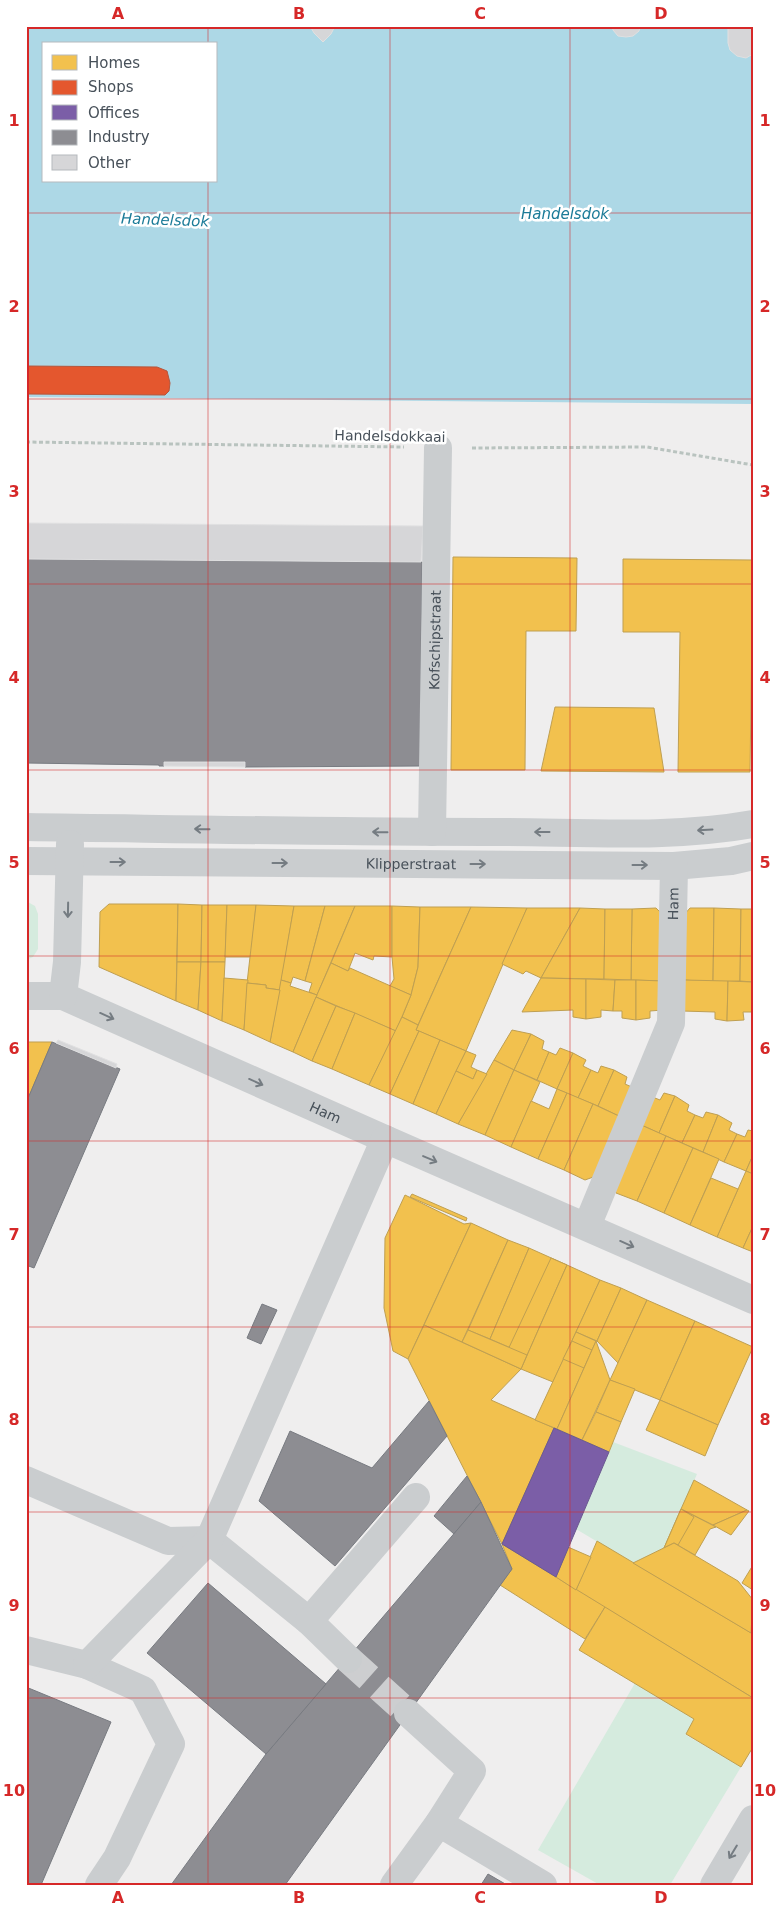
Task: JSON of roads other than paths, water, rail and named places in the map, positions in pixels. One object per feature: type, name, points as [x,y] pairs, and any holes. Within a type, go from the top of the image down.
[{"type":"street","name":"Kofschipstraat","points":[[432,832],[438,448]]},
{"type":"street","points":[[26,827],[660,833],[719,830],[753,824]]},
{"type":"street","points":[[63,996],[67,962],[70,828]]},
{"type":"street","name":"Klipperstraat","points":[[26,861],[674,866],[753,856]]},
{"type":"street","name":"Ham","points":[[587,1226],[671,1024],[674,866]]},
{"type":"street","name":"Ham","points":[[26,996],[63,996],[753,1300]]},
{"type":"street","points":[[87,1665],[209,1540],[385,1139]]},
{"type":"street","points":[[26,1480],[168,1541],[209,1540],[309,1621],[348,1659]]},
{"type":"street","points":[[309,1621],[416,1497]]},
{"type":"street","points":[[26,1650],[87,1665],[143,1690],[170,1744],[117,1858],[99,1885]]},
{"type":"street","points":[[394,1885],[439,1823],[472,1771],[408,1713]]},
{"type":"street","points":[[714,1885],[753,1819]]},
{"type":"street","points":[[439,1823],[543,1885]]},
{"type":"water","name":"Handelsdok","points":[[26,26],[753,26],[753,404],[26,397]]},
{"type":"tunnel","points":[[348,1659],[408,1713]]}]
